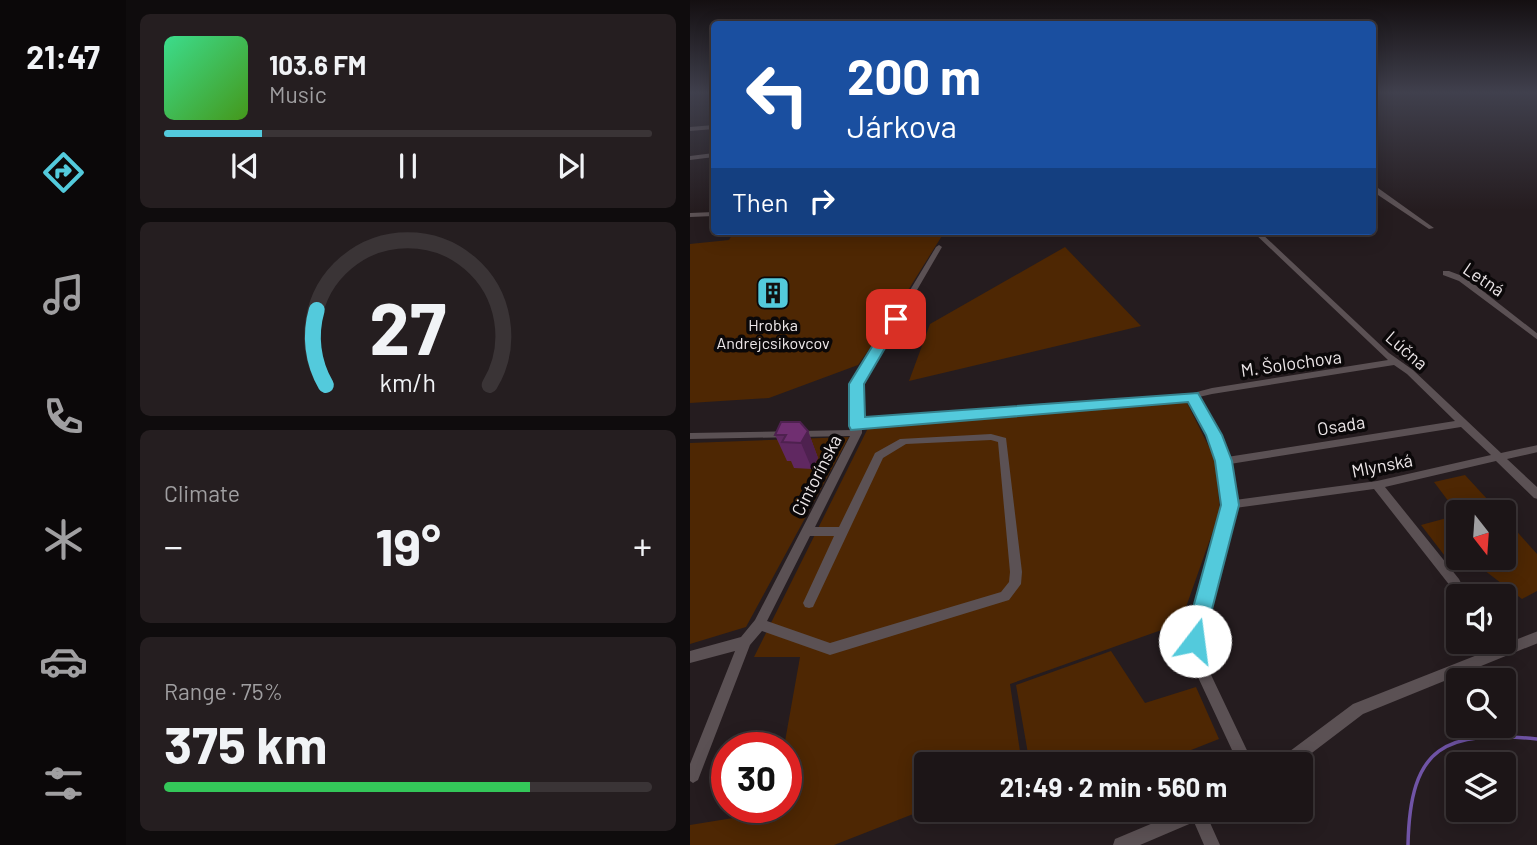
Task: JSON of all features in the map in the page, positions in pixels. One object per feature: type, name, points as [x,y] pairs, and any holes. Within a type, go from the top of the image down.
[{"type":"street","points":[[690,158],[711,155]]},
{"type":"street","points":[[1376,190],[1431,228]]},
{"type":"street","points":[[690,215],[711,214]]},
{"type":"street","name":"Lúčna","points":[[1259,235],[1394,362],[1410,372],[1538,495]]},
{"type":"street","name":"Cintorínska","points":[[693,775],[745,642],[759,624],[857,430],[857,384],[862,372],[939,247]]},
{"type":"street","name":"Letná","points":[[1446,273],[1462,279],[1538,338]]},
{"type":"street","name":"M. Šolochova","points":[[690,436],[857,430],[867,421],[1193,396],[1394,362]]},
{"type":"street","points":[[1193,396],[1214,435],[1224,461],[1230,505],[1195,641],[1200,667],[1241,752]]},
{"type":"street","name":"Osada","points":[[1224,461],[1463,423]]},
{"type":"street","points":[[759,624],[830,649],[1005,596],[1015,584],[1016,572],[1003,440],[991,437],[904,442],[879,456],[809,603]]},
{"type":"street","name":"Mlynská","points":[[1230,505],[1377,485],[1538,448]]},
{"type":"street","points":[[1377,485],[1455,583]]},
{"type":"street","points":[[807,531],[842,532]]},
{"type":"street","points":[[1302,752],[1358,709],[1538,637]]},
{"type":"street","points":[[690,657],[745,642]]},
{"type":"street","points":[[1121,845],[1176,822]]},
{"type":"street","points":[[1204,822],[1212,845]]},
{"type":"shaded area","points":[[732,235],[943,235],[858,365],[769,398],[690,403],[690,244],[729,240]]},
{"type":"shaded area","points":[[1065,247],[1141,326],[909,381],[930,324]]},
{"type":"shaded area","points":[[1186,401],[1215,459],[1220,511],[1186,607],[1184,622],[1010,684],[1020,752],[914,752],[914,814],[834,845],[690,845],[690,825],[711,822],[802,823],[802,732],[787,732],[800,657],[754,657],[869,426]]},
{"type":"shaded area","points":[[849,437],[746,627],[690,644],[690,443]]},
{"type":"shaded area","points":[[1465,475],[1488,500],[1448,500],[1434,482]]},
{"type":"shaded area","points":[[1446,518],[1446,557],[1421,525]]},
{"type":"shaded area","points":[[1516,530],[1537,554],[1537,591],[1522,599],[1516,594],[1516,584],[1502,584],[1484,570],[1516,570]]},
{"type":"shaded area","points":[[1111,651],[1145,703],[1196,687],[1219,739],[1186,752],[1028,752],[1016,685]]},
{"type":"building","points":[[781,422],[800,422],[808,431],[801,443],[782,442],[786,435],[775,435]]},
{"type":"waterway","points":[[1408,845],[1410,811],[1416,785],[1425,765],[1439,751],[1457,742],[1479,738],[1538,739]]},
{"type":"place","name":"Hrobka Andrejcsikovcov","points":[[773,293]]},
{"type":"route","points":[[896,319],[857,384],[857,426],[867,421],[1193,396],[1205,416],[1224,461],[1230,505],[1195,641]]}]
